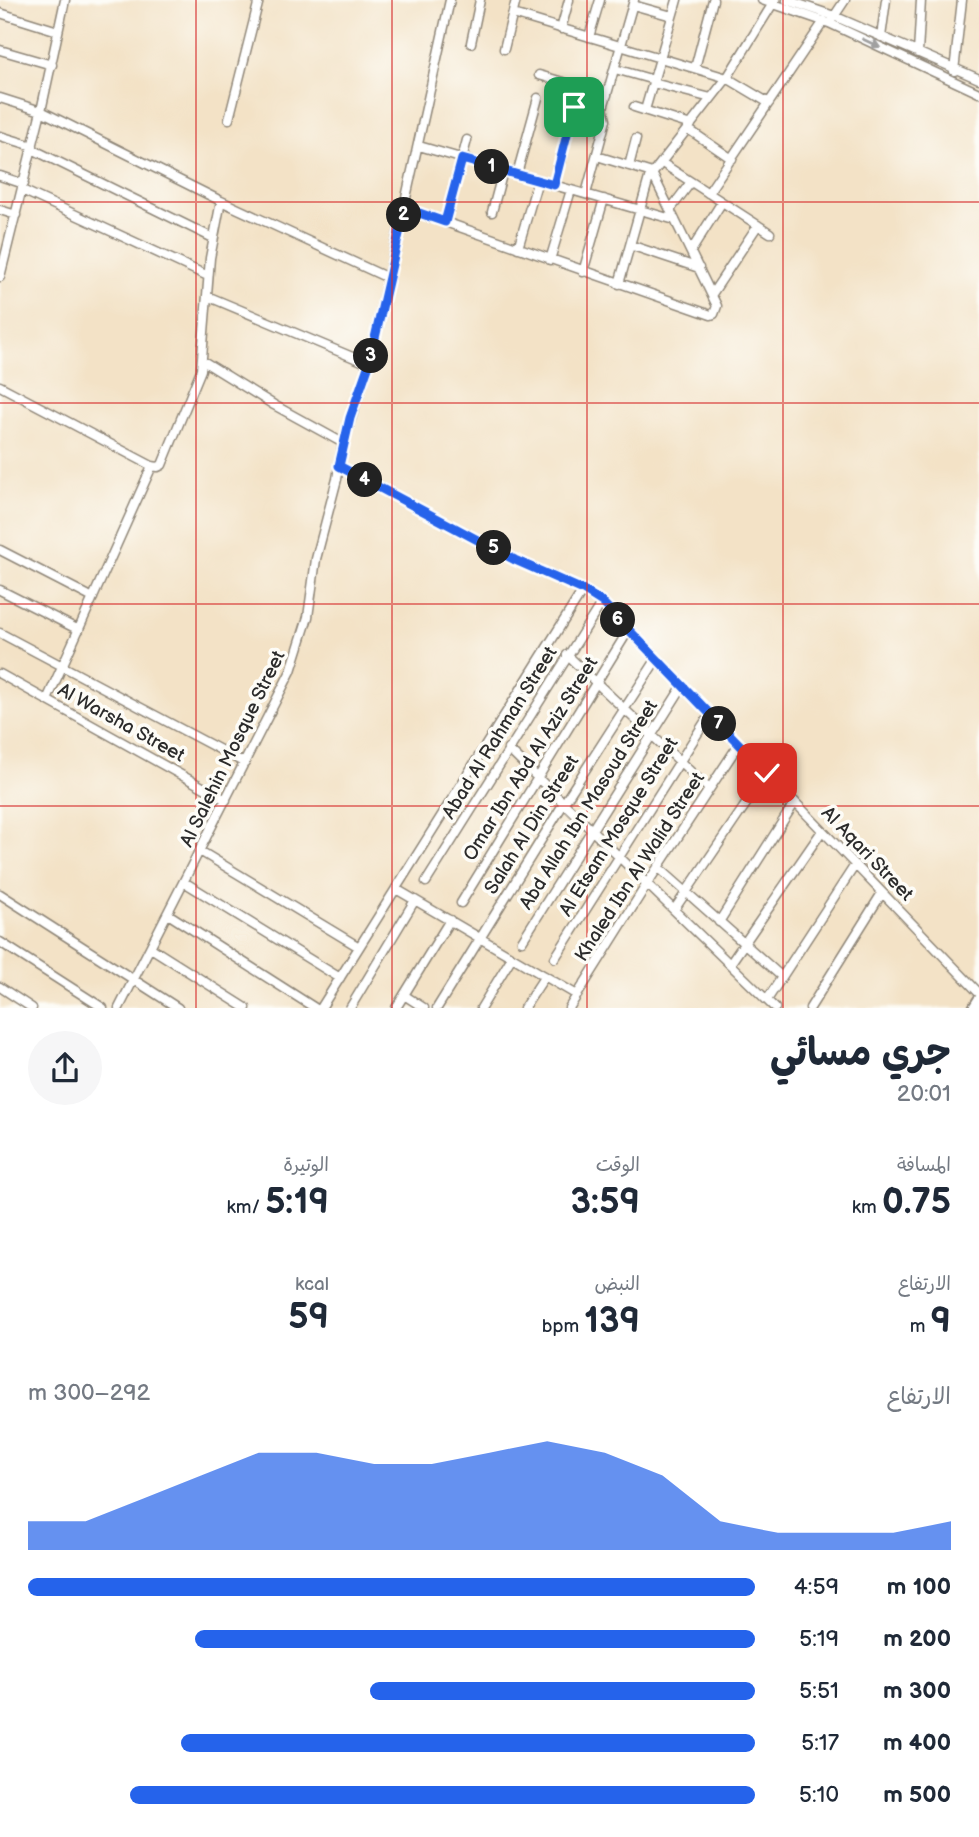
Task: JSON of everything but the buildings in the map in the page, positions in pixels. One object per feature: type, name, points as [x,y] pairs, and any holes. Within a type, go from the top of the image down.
[{"type":"main road","points":[[974,1007],[979,1000]]},
{"type":"street","points":[[0,277],[33,147],[65,0]]},
{"type":"street","points":[[229,118],[259,0]]},
{"type":"street","name":"Al Salehin Mosque Street","points":[[119,1007],[245,763],[291,671],[301,644],[316,559],[343,443],[369,364],[450,0]]},
{"type":"street","points":[[471,43],[480,0]]},
{"type":"street","points":[[504,49],[516,0]]},
{"type":"street","points":[[561,29],[569,0]]},
{"type":"street","points":[[589,37],[600,0]]},
{"type":"street","points":[[645,110],[677,0]]},
{"type":"street","points":[[695,68],[713,0]]},
{"type":"street","points":[[762,0],[881,37],[979,79]]},
{"type":"street","points":[[787,0],[979,93]]},
{"type":"street","points":[[708,193],[769,103],[845,0]]},
{"type":"street","points":[[881,37],[886,0]]},
{"type":"street","points":[[918,53],[921,0]]},
{"type":"street","points":[[953,80],[962,0]]},
{"type":"street","points":[[619,284],[646,184],[652,173],[727,78],[774,2]]},
{"type":"street","points":[[586,194],[606,120],[603,111],[607,95],[634,3],[672,16]]},
{"type":"street","points":[[0,13],[58,30]]},
{"type":"street","points":[[513,14],[727,78],[769,103]]},
{"type":"street","points":[[0,50],[52,65]]},
{"type":"street","points":[[615,69],[711,98]]},
{"type":"street","points":[[539,75],[607,95]]},
{"type":"street","points":[[0,98],[41,111],[221,201],[388,278]]},
{"type":"street","points":[[517,174],[538,98]]},
{"type":"street","points":[[554,185],[574,107]]},
{"type":"street","points":[[634,107],[690,127],[732,159]]},
{"type":"street","points":[[0,136],[33,147],[213,238]]},
{"type":"street","points":[[629,166],[636,139]]},
{"type":"street","points":[[445,222],[467,140]]},
{"type":"street","points":[[419,146],[675,220]]},
{"type":"street","points":[[405,208],[710,315],[717,310],[718,306],[652,173],[597,156]]},
{"type":"street","points":[[662,163],[771,233]]},
{"type":"street","points":[[492,212],[503,171]]},
{"type":"street","points":[[0,176],[208,276]]},
{"type":"street","points":[[518,248],[538,180]]},
{"type":"street","points":[[670,209],[691,182]]},
{"type":"street","points":[[550,260],[572,190]]},
{"type":"street","points":[[583,272],[604,199]]},
{"type":"street","points":[[0,386],[158,467],[166,458],[202,361],[208,276],[221,201]]},
{"type":"street","points":[[691,251],[722,202]]},
{"type":"street","points":[[0,210],[16,215]]},
{"type":"street","points":[[712,294],[758,225]]},
{"type":"street","points":[[0,235],[11,239]]},
{"type":"street","points":[[630,245],[699,268]]},
{"type":"street","points":[[207,296],[369,364]]},
{"type":"street","points":[[202,361],[343,443]]},
{"type":"street","points":[[47,700],[152,466]]},
{"type":"street","name":"Al Aqari Street","points":[[339,466],[515,560],[583,590],[602,602],[979,993]]},
{"type":"street","points":[[0,550],[93,598]]},
{"type":"street","points":[[0,590],[79,630]]},
{"type":"street","points":[[321,1007],[583,590]]},
{"type":"street","name":"Abad Al Rahman Street","points":[[426,882],[602,602]]},
{"type":"street","name":"Omar Ibn Abd Al Aziz Street","points":[[461,903],[628,631]]},
{"type":"street","points":[[0,633],[245,763]]},
{"type":"street","points":[[567,655],[709,789]]},
{"type":"street","name":"Salah Al Din Street","points":[[437,1007],[656,660]]},
{"type":"street","name":"Al Warsha Street","points":[[0,674],[226,800]]},
{"type":"street","name":"Abd Allah Ibn Masoud Street","points":[[523,941],[682,687]]},
{"type":"street","name":"Al Etsam Mosque Street","points":[[555,958],[710,714]]},
{"type":"street","name":"Khaled Ibn Al Walid Street","points":[[569,1007],[739,744]]},
{"type":"street","points":[[508,749],[775,1007]]},
{"type":"street","points":[[674,910],[767,773]]},
{"type":"street","points":[[719,922],[795,802]]},
{"type":"street","points":[[730,964],[822,831]]},
{"type":"street","points":[[200,851],[359,947]]},
{"type":"street","points":[[767,1000],[855,865]]},
{"type":"street","points":[[658,867],[782,977]]},
{"type":"street","points":[[184,882],[340,978]]},
{"type":"street","points":[[396,889],[577,995]]},
{"type":"street","points":[[810,1007],[882,893]]},
{"type":"street","points":[[0,894],[178,1007]]},
{"type":"street","points":[[351,1007],[415,900]]},
{"type":"street","points":[[168,914],[316,1007]]},
{"type":"street","points":[[396,1007],[450,920]]},
{"type":"street","points":[[0,942],[103,1007]]},
{"type":"street","points":[[151,948],[246,1007]]},
{"type":"street","points":[[481,1007],[512,957]]},
{"type":"street","points":[[524,1007],[545,976]]},
{"type":"street","points":[[1,989],[32,1007]]},
{"type":"street","points":[[404,995],[424,1007]]},
{"type":"route","points":[[574,107],[554,185],[462,159],[445,222],[405,208],[369,364],[350,418],[339,466],[515,560],[583,590],[602,602],[767,773]]}]
